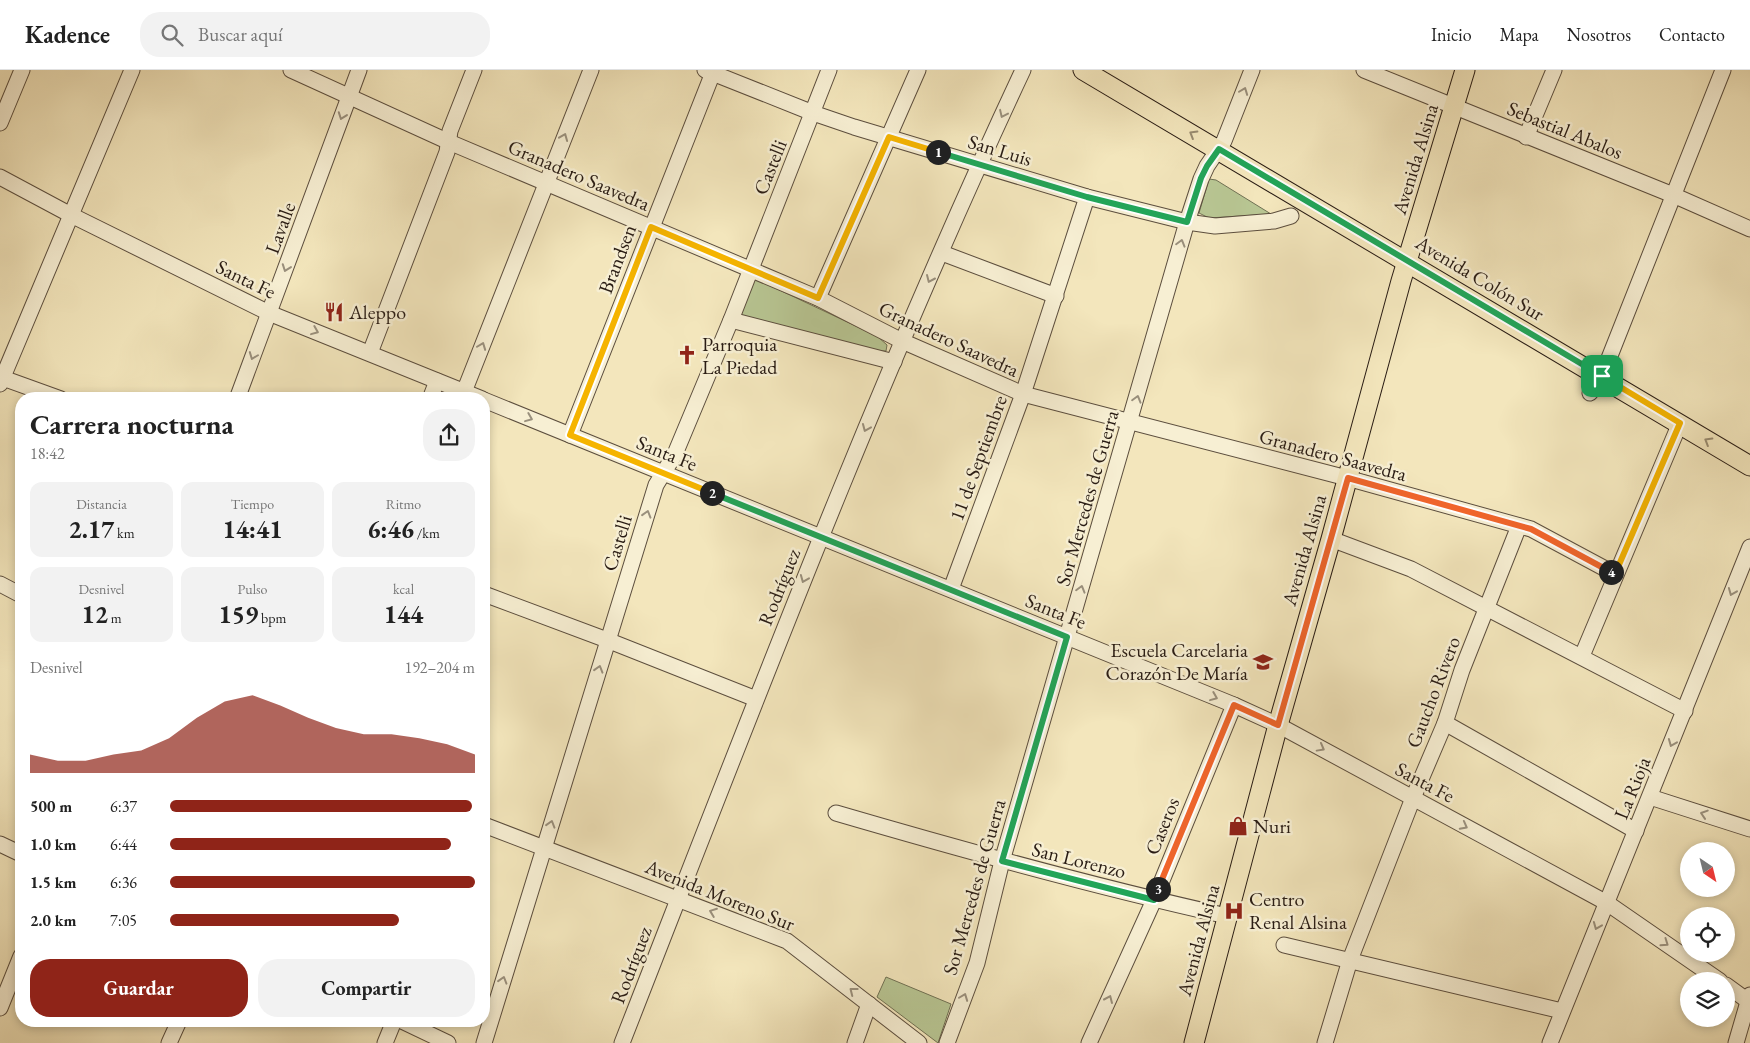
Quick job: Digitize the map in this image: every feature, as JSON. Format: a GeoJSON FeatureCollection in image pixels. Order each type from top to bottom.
{"type":"FeatureCollection","features":[{"type":"Feature","properties":{"kind":"main road","name":"Avenida Colón Sur"},"geometry":{"type":"LineString","coordinates":[[1083,70],[1602,376],[1750,466]]}},
{"type":"Feature","properties":{"kind":"main road","name":"Avenida Alsina"},"geometry":{"type":"LineString","coordinates":[[1194,1043],[1278,725],[1407,262],[1465,70]]}},
{"type":"Feature","properties":{"kind":"street"},"geometry":{"type":"LineString","coordinates":[[0,123],[22,70]]}},
{"type":"Feature","properties":{"kind":"street"},"geometry":{"type":"LineString","coordinates":[[39,392],[1,380],[132,70]]}},
{"type":"Feature","properties":{"kind":"street","name":"Granadero Saavedra"},"geometry":{"type":"LineString","coordinates":[[291,70],[448,142],[818,298],[902,341],[1023,394],[1348,478],[1520,526],[1541,534],[1615,574]]}},
{"type":"Feature","properties":{"kind":"street","name":"Lavalle"},"geometry":{"type":"LineString","coordinates":[[240,392],[359,70]]}},
{"type":"Feature","properties":{"kind":"street"},"geometry":{"type":"LineString","coordinates":[[370,353],[447,152],[450,131],[474,70]]}},
{"type":"Feature","properties":{"kind":"street"},"geometry":{"type":"LineString","coordinates":[[464,392],[591,70]]}},
{"type":"Feature","properties":{"kind":"street","name":"Castelli"},"geometry":{"type":"LineString","coordinates":[[490,1023],[656,485],[675,454],[731,320],[829,70]]}},
{"type":"Feature","properties":{"kind":"street"},"geometry":{"type":"LineString","coordinates":[[818,298],[918,70]]}},
{"type":"Feature","properties":{"kind":"street","name":"Rodríguez"},"geometry":{"type":"LineString","coordinates":[[622,1043],[821,537],[902,341],[1023,70]]}},
{"type":"Feature","properties":{"kind":"street"},"geometry":{"type":"LineString","coordinates":[[1219,149],[1224,141],[1252,70]]}},
{"type":"Feature","properties":{"kind":"street","name":"Sebastial Abalos"},"geometry":{"type":"LineString","coordinates":[[1364,70],[1750,229]]}},
{"type":"Feature","properties":{"kind":"street"},"geometry":{"type":"LineString","coordinates":[[1526,137],[1554,70]]}},
{"type":"Feature","properties":{"kind":"street"},"geometry":{"type":"LineString","coordinates":[[1590,393],[1602,376],[1723,70]]}},
{"type":"Feature","properties":{"kind":"street","name":"San Luis"},"geometry":{"type":"LineString","coordinates":[[711,71],[812,113],[1087,197],[1187,222],[1215,226],[1274,221],[1291,216]]}},
{"type":"Feature","properties":{"kind":"street","name":"Brandsen"},"geometry":{"type":"LineString","coordinates":[[570,435],[711,71]]}},
{"type":"Feature","properties":{"kind":"street","name":"Sor Mercedes de Guerra"},"geometry":{"type":"LineString","coordinates":[[947,1043],[977,963],[1002,861],[1187,222],[1207,166],[1219,149]]}},
{"type":"Feature","properties":{"kind":"street","name":"Santa Fe"},"geometry":{"type":"LineString","coordinates":[[0,177],[269,313],[464,392]]}},
{"type":"Feature","properties":{"kind":"street","name":"11 de Septiembre"},"geometry":{"type":"LineString","coordinates":[[951,589],[1023,394],[1087,197]]}},
{"type":"Feature","properties":{"kind":"street"},"geometry":{"type":"LineString","coordinates":[[942,253],[1056,296]]}},
{"type":"Feature","properties":{"kind":"street"},"geometry":{"type":"LineString","coordinates":[[731,320],[894,362]]}},
{"type":"Feature","properties":{"kind":"street"},"geometry":{"type":"LineString","coordinates":[[433,392],[437,380]]}},
{"type":"Feature","properties":{"kind":"street","name":"Santa Fe"},"geometry":{"type":"LineString","coordinates":[[490,402],[1234,705],[1278,725],[1607,903],[1707,972]]}},
{"type":"Feature","properties":{"kind":"street"},"geometry":{"type":"LineString","coordinates":[[1582,656],[1680,423]]}},
{"type":"Feature","properties":{"kind":"street","name":"Gaucho Rivero"},"geometry":{"type":"LineString","coordinates":[[1325,1043],[1350,960],[1412,798],[1445,723],[1462,670],[1520,526]]}},
{"type":"Feature","properties":{"kind":"street"},"geometry":{"type":"LineString","coordinates":[[1331,539],[1411,569],[1685,710]]}},
{"type":"Feature","properties":{"kind":"street","name":"La Rioja"},"geometry":{"type":"LineString","coordinates":[[1550,1043],[1750,547]]}},
{"type":"Feature","properties":{"kind":"street"},"geometry":{"type":"LineString","coordinates":[[0,584],[15,592]]}},
{"type":"Feature","properties":{"kind":"street"},"geometry":{"type":"LineString","coordinates":[[490,598],[607,640],[756,699]]}},
{"type":"Feature","properties":{"kind":"street","name":"Caseros"},"geometry":{"type":"LineString","coordinates":[[1089,1043],[1154,900],[1234,705]]}},
{"type":"Feature","properties":{"kind":"street"},"geometry":{"type":"LineString","coordinates":[[1445,723],[1636,831]]}},
{"type":"Feature","properties":{"kind":"street"},"geometry":{"type":"LineString","coordinates":[[1650,797],[1750,829]]}},
{"type":"Feature","properties":{"kind":"street","name":"San Lorenzo"},"geometry":{"type":"LineString","coordinates":[[836,813],[1002,861],[1154,900],[1227,916]]}},
{"type":"Feature","properties":{"kind":"street","name":"Avenida Moreno Sur"},"geometry":{"type":"LineString","coordinates":[[490,827],[787,942],[919,1043]]}},
{"type":"Feature","properties":{"kind":"street"},"geometry":{"type":"LineString","coordinates":[[0,844],[15,851]]}},
{"type":"Feature","properties":{"kind":"street"},"geometry":{"type":"LineString","coordinates":[[1284,945],[1562,1011]]}},
{"type":"Feature","properties":{"kind":"street"},"geometry":{"type":"LineString","coordinates":[[0,1008],[15,971]]}},
{"type":"Feature","properties":{"kind":"street"},"geometry":{"type":"LineString","coordinates":[[1735,991],[1749,998],[1736,1043]]}},
{"type":"Feature","properties":{"kind":"street"},"geometry":{"type":"LineString","coordinates":[[855,1043],[869,1004]]}},
{"type":"Feature","properties":{"kind":"street"},"geometry":{"type":"LineString","coordinates":[[169,1043],[176,1027]]}},
{"type":"Feature","properties":{"kind":"street"},"geometry":{"type":"LineString","coordinates":[[384,1043],[391,1027]]}},
{"type":"Feature","properties":{"kind":"street"},"geometry":{"type":"LineString","coordinates":[[415,1027],[448,1043]]}},
{"type":"Feature","properties":{"kind":"street","name":"Castelli"},"geometry":{"type":"LineString","coordinates":[[484,1043],[489,1027]]}},
{"type":"Feature","properties":{"kind":"green space"},"geometry":{"type":"Polygon","coordinates":[[[1209,179],[1216,180],[1271,214],[1209,218],[1199,213],[1209,179]]]}},
{"type":"Feature","properties":{"kind":"green space"},"geometry":{"type":"Polygon","coordinates":[[[754,278],[877,336],[887,345],[886,351],[870,351],[740,315],[754,278]]]}},
{"type":"Feature","properties":{"kind":"green space"},"geometry":{"type":"Polygon","coordinates":[[[886,977],[951,1004],[938,1043],[877,997],[886,977]]]}},
{"type":"Feature","properties":{"kind":"place","name":"Aleppo"},"geometry":{"type":"Point","coordinates":[334,312]}},
{"type":"Feature","properties":{"kind":"place","name":"Parroquia La Piedad"},"geometry":{"type":"Point","coordinates":[687,355]}},
{"type":"Feature","properties":{"kind":"place","name":"Escuela Carcelaria Corazón De María"},"geometry":{"type":"Point","coordinates":[1263,662]}},
{"type":"Feature","properties":{"kind":"place","name":"Nuri"},"geometry":{"type":"Point","coordinates":[1238,826]}},
{"type":"Feature","properties":{"kind":"place","name":"Centro Renal Alsina"},"geometry":{"type":"Point","coordinates":[1234,911]}},
{"type":"Feature","properties":{"kind":"route"},"geometry":{"type":"LineString","coordinates":[[889,137],[1087,197],[1187,222],[1201,178],[1219,149],[1602,376],[1680,423],[1615,574],[1531,529],[1348,478],[1278,725],[1234,705],[1154,900],[1002,861],[1067,637],[570,435],[651,227],[818,298],[889,137]]}}]}
